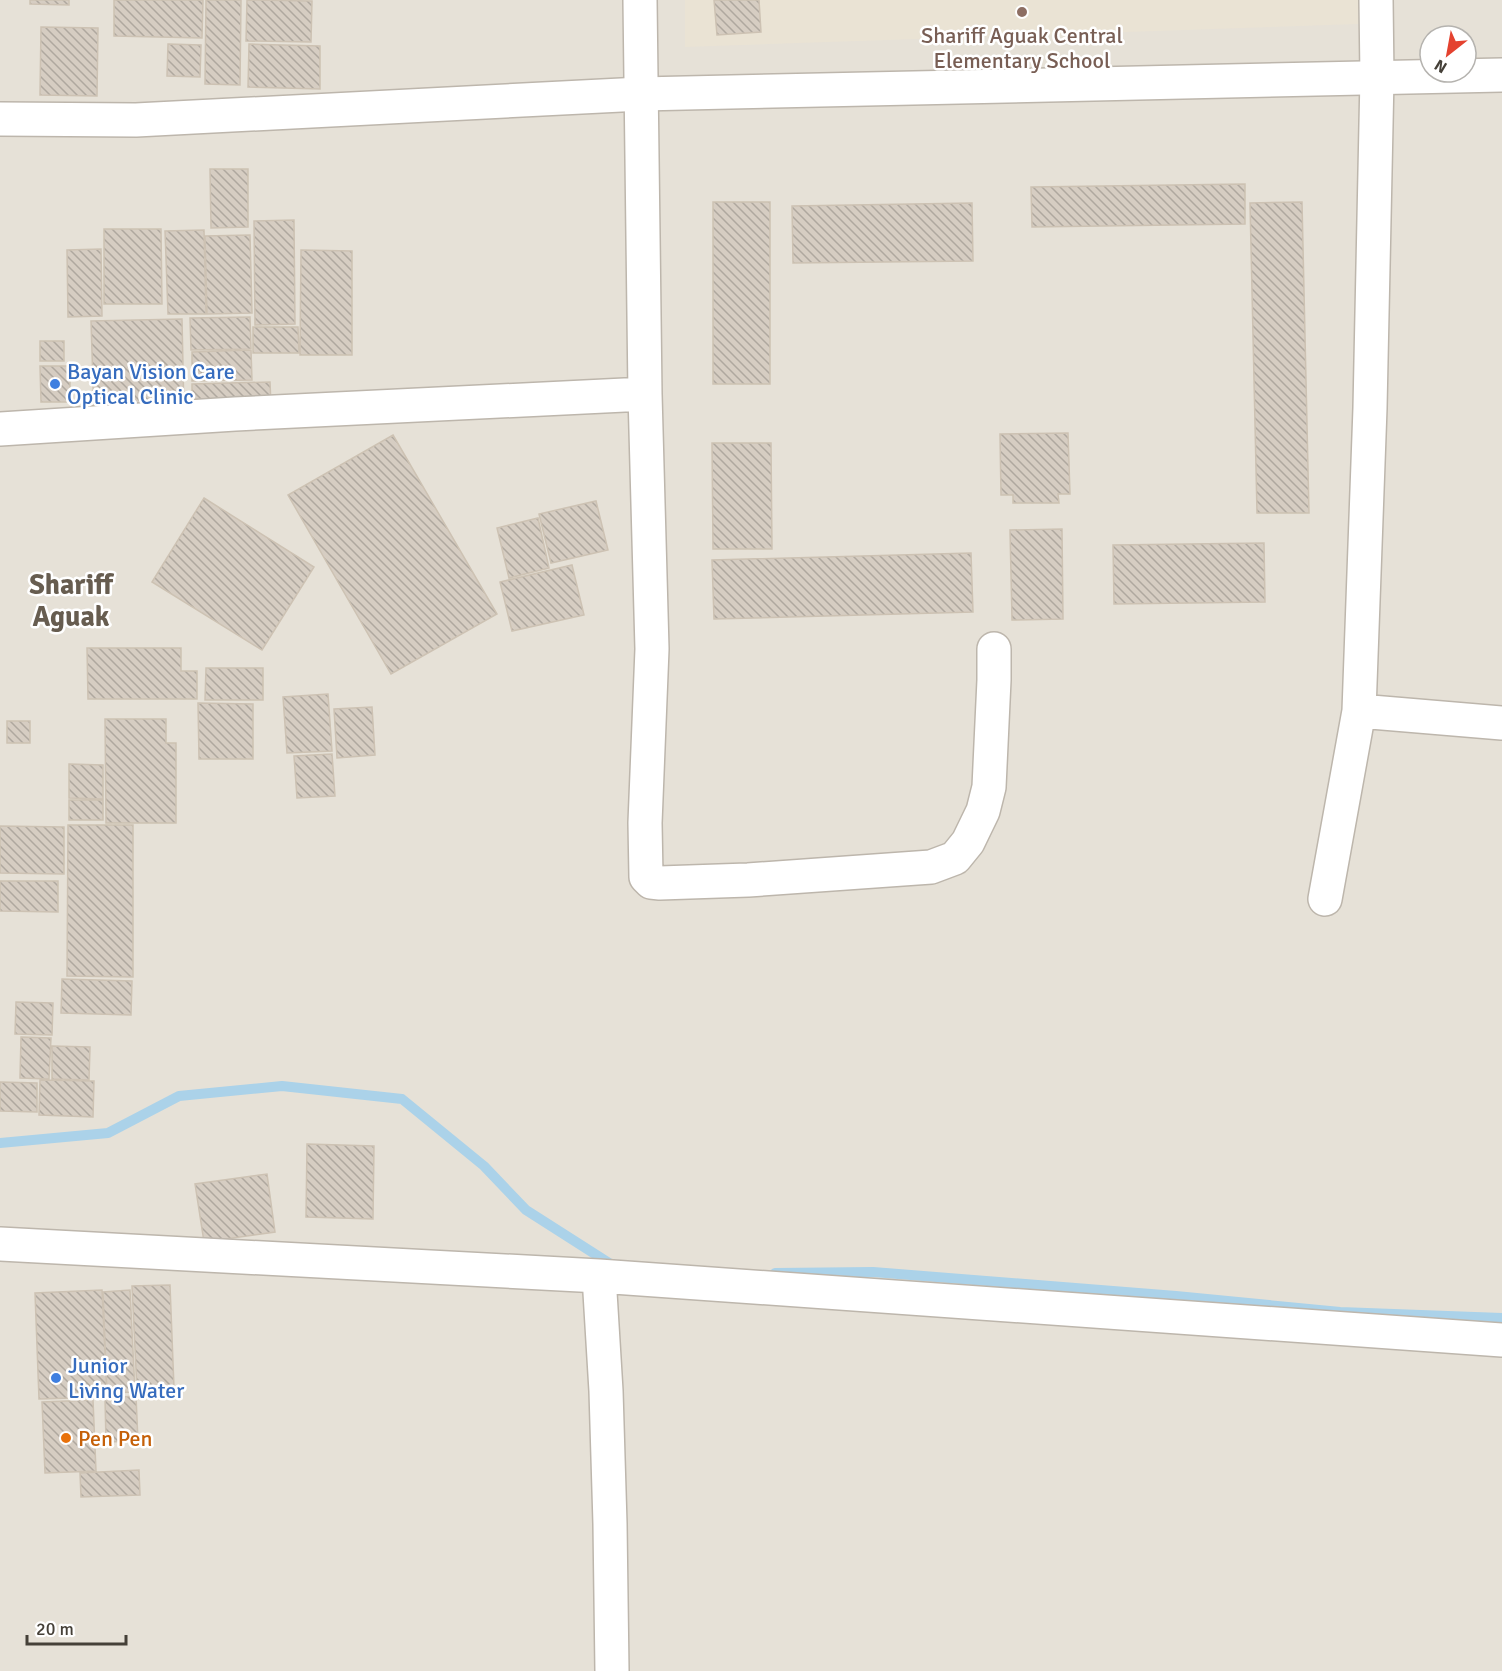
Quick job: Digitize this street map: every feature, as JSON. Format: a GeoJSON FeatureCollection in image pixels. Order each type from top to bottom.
{"type":"FeatureCollection","features":[{"type":"Feature","properties":{"kind":"street"},"geometry":{"type":"LineString","coordinates":[[640,0],[645,394],[652,649],[645,823],[646,877],[651,882],[660,883],[748,880],[931,867],[955,858],[968,842],[983,811],[989,787],[994,649]]}},
{"type":"Feature","properties":{"kind":"street"},"geometry":{"type":"LineString","coordinates":[[1325,899],[1359,711],[1370,408],[1377,77],[1376,0]]}},
{"type":"Feature","properties":{"kind":"street"},"geometry":{"type":"LineString","coordinates":[[0,119],[136,120],[641,94],[1502,75]]}},
{"type":"Feature","properties":{"kind":"street"},"geometry":{"type":"LineString","coordinates":[[0,429],[235,414],[645,394]]}},
{"type":"Feature","properties":{"kind":"street"},"geometry":{"type":"LineString","coordinates":[[1359,711],[1502,723]]}},
{"type":"Feature","properties":{"kind":"street"},"geometry":{"type":"LineString","coordinates":[[0,1244],[599,1276],[1502,1340]]}},
{"type":"Feature","properties":{"kind":"street"},"geometry":{"type":"LineString","coordinates":[[599,1276],[606,1391],[612,1671]]}},
{"type":"Feature","properties":{"kind":"shaded area"},"geometry":{"type":"Polygon","coordinates":[[[0,0],[1502,0],[1502,1671],[0,1671],[0,0]]]}},
{"type":"Feature","properties":{"kind":"shaded area","name":"Shariff Aguak Central Elementary School"},"geometry":{"type":"Polygon","coordinates":[[[685,0],[1358,0],[1358,24],[685,47],[685,0]]]}},
{"type":"Feature","properties":{"kind":"building"},"geometry":{"type":"Polygon","coordinates":[[[30,0],[69,0],[69,5],[30,4],[30,0]]]}},
{"type":"Feature","properties":{"kind":"building"},"geometry":{"type":"Polygon","coordinates":[[[114,0],[203,0],[202,38],[114,36],[114,0]]]}},
{"type":"Feature","properties":{"kind":"building"},"geometry":{"type":"Polygon","coordinates":[[[206,0],[241,0],[240,85],[205,84],[206,0]]]}},
{"type":"Feature","properties":{"kind":"building"},"geometry":{"type":"Polygon","coordinates":[[[247,0],[312,1],[311,42],[246,41],[247,0]]]}},
{"type":"Feature","properties":{"kind":"building"},"geometry":{"type":"Polygon","coordinates":[[[714,0],[759,0],[761,32],[717,35],[714,0]]]}},
{"type":"Feature","properties":{"kind":"building"},"geometry":{"type":"Polygon","coordinates":[[[41,27],[98,28],[97,96],[40,95],[41,27]]]}},
{"type":"Feature","properties":{"kind":"building"},"geometry":{"type":"Polygon","coordinates":[[[168,44],[201,45],[200,77],[167,76],[168,44]]]}},
{"type":"Feature","properties":{"kind":"building"},"geometry":{"type":"Polygon","coordinates":[[[249,44],[320,46],[320,89],[248,87],[249,44]]]}},
{"type":"Feature","properties":{"kind":"building"},"geometry":{"type":"Polygon","coordinates":[[[210,169],[248,169],[248,227],[211,228],[210,169]]]}},
{"type":"Feature","properties":{"kind":"building"},"geometry":{"type":"Polygon","coordinates":[[[1245,184],[1245,224],[1032,227],[1031,187],[1245,184]]]}},
{"type":"Feature","properties":{"kind":"building"},"geometry":{"type":"Polygon","coordinates":[[[713,202],[770,202],[770,384],[713,384],[713,202]]]}},
{"type":"Feature","properties":{"kind":"building"},"geometry":{"type":"Polygon","coordinates":[[[1302,202],[1309,513],[1257,513],[1250,203],[1302,202]]]}},
{"type":"Feature","properties":{"kind":"building"},"geometry":{"type":"Polygon","coordinates":[[[972,203],[973,261],[793,263],[792,206],[972,203]]]}},
{"type":"Feature","properties":{"kind":"building"},"geometry":{"type":"Polygon","coordinates":[[[294,220],[295,324],[255,325],[254,221],[294,220]]]}},
{"type":"Feature","properties":{"kind":"building"},"geometry":{"type":"Polygon","coordinates":[[[104,229],[161,229],[162,304],[104,304],[104,229]]]}},
{"type":"Feature","properties":{"kind":"building"},"geometry":{"type":"Polygon","coordinates":[[[204,230],[206,314],[168,314],[165,231],[204,230]]]}},
{"type":"Feature","properties":{"kind":"building"},"geometry":{"type":"Polygon","coordinates":[[[250,235],[252,313],[207,314],[205,236],[250,235]]]}},
{"type":"Feature","properties":{"kind":"building"},"geometry":{"type":"Polygon","coordinates":[[[101,249],[102,316],[68,317],[67,250],[101,249]]]}},
{"type":"Feature","properties":{"kind":"building"},"geometry":{"type":"Polygon","coordinates":[[[301,250],[352,251],[352,355],[300,355],[301,250]]]}},
{"type":"Feature","properties":{"kind":"building"},"geometry":{"type":"Polygon","coordinates":[[[250,317],[251,349],[191,350],[190,318],[250,317]]]}},
{"type":"Feature","properties":{"kind":"building"},"geometry":{"type":"Polygon","coordinates":[[[182,319],[184,413],[94,415],[91,321],[182,319]]]}},
{"type":"Feature","properties":{"kind":"building"},"geometry":{"type":"Polygon","coordinates":[[[253,327],[298,327],[299,353],[253,353],[253,327]]]}},
{"type":"Feature","properties":{"kind":"building"},"geometry":{"type":"Polygon","coordinates":[[[40,341],[64,341],[64,361],[40,361],[40,341]]]}},
{"type":"Feature","properties":{"kind":"building"},"geometry":{"type":"Polygon","coordinates":[[[251,350],[252,380],[192,381],[192,352],[251,350]]]}},
{"type":"Feature","properties":{"kind":"building","name":"Bayan Vision Care Optical Clinic"},"geometry":{"type":"Polygon","coordinates":[[[40,366],[70,366],[70,402],[41,402],[40,366]]]}},
{"type":"Feature","properties":{"kind":"building"},"geometry":{"type":"Polygon","coordinates":[[[270,382],[271,405],[192,407],[192,384],[270,382]]]}},
{"type":"Feature","properties":{"kind":"building"},"geometry":{"type":"Polygon","coordinates":[[[1068,433],[1070,494],[1058,494],[1059,503],[1013,503],[1013,495],[1001,495],[1000,434],[1068,433]]]}},
{"type":"Feature","properties":{"kind":"building"},"geometry":{"type":"Polygon","coordinates":[[[393,435],[497,614],[391,674],[288,495],[393,435]]]}},
{"type":"Feature","properties":{"kind":"building"},"geometry":{"type":"Polygon","coordinates":[[[712,443],[771,443],[772,549],[713,549],[712,443]]]}},
{"type":"Feature","properties":{"kind":"building"},"geometry":{"type":"Polygon","coordinates":[[[204,498],[314,567],[262,650],[152,582],[204,498]]]}},
{"type":"Feature","properties":{"kind":"building"},"geometry":{"type":"Polygon","coordinates":[[[596,501],[608,550],[551,563],[539,514],[596,501]]]}},
{"type":"Feature","properties":{"kind":"building"},"geometry":{"type":"Polygon","coordinates":[[[538,518],[549,568],[509,578],[497,528],[538,518]]]}},
{"type":"Feature","properties":{"kind":"building"},"geometry":{"type":"Polygon","coordinates":[[[1062,529],[1063,619],[1012,620],[1010,530],[1062,529]]]}},
{"type":"Feature","properties":{"kind":"building"},"geometry":{"type":"Polygon","coordinates":[[[1264,543],[1265,602],[1114,604],[1113,545],[1264,543]]]}},
{"type":"Feature","properties":{"kind":"building"},"geometry":{"type":"Polygon","coordinates":[[[971,553],[973,612],[714,619],[712,560],[971,553]]]}},
{"type":"Feature","properties":{"kind":"building"},"geometry":{"type":"Polygon","coordinates":[[[572,565],[584,615],[512,631],[500,582],[572,565]]]}},
{"type":"Feature","properties":{"kind":"building"},"geometry":{"type":"Polygon","coordinates":[[[87,648],[181,648],[181,671],[197,671],[197,699],[88,699],[87,648]]]}},
{"type":"Feature","properties":{"kind":"building"},"geometry":{"type":"Polygon","coordinates":[[[206,668],[263,668],[263,700],[205,700],[206,668]]]}},
{"type":"Feature","properties":{"kind":"building"},"geometry":{"type":"Polygon","coordinates":[[[328,694],[332,751],[287,753],[283,697],[328,694]]]}},
{"type":"Feature","properties":{"kind":"building"},"geometry":{"type":"Polygon","coordinates":[[[198,703],[253,704],[253,759],[199,759],[198,703]]]}},
{"type":"Feature","properties":{"kind":"building"},"geometry":{"type":"Polygon","coordinates":[[[372,707],[375,755],[337,758],[334,709],[372,707]]]}},
{"type":"Feature","properties":{"kind":"building"},"geometry":{"type":"Polygon","coordinates":[[[105,719],[166,719],[166,743],[176,743],[176,823],[106,823],[105,719]]]}},
{"type":"Feature","properties":{"kind":"building"},"geometry":{"type":"Polygon","coordinates":[[[7,721],[30,721],[30,743],[7,743],[7,721]]]}},
{"type":"Feature","properties":{"kind":"building"},"geometry":{"type":"Polygon","coordinates":[[[332,754],[335,796],[297,798],[294,756],[332,754]]]}},
{"type":"Feature","properties":{"kind":"building"},"geometry":{"type":"Polygon","coordinates":[[[69,764],[103,765],[103,799],[69,798],[69,764]]]}},
{"type":"Feature","properties":{"kind":"building"},"geometry":{"type":"Polygon","coordinates":[[[69,800],[103,800],[103,820],[69,820],[69,800]]]}},
{"type":"Feature","properties":{"kind":"building"},"geometry":{"type":"Polygon","coordinates":[[[68,825],[133,825],[133,977],[67,976],[68,825]]]}},
{"type":"Feature","properties":{"kind":"building"},"geometry":{"type":"Polygon","coordinates":[[[0,826],[64,827],[64,874],[0,873],[0,826]]]}},
{"type":"Feature","properties":{"kind":"building"},"geometry":{"type":"Polygon","coordinates":[[[0,881],[58,881],[58,912],[0,911],[0,881]]]}},
{"type":"Feature","properties":{"kind":"building"},"geometry":{"type":"Polygon","coordinates":[[[62,979],[132,981],[131,1015],[61,1013],[62,979]]]}},
{"type":"Feature","properties":{"kind":"building"},"geometry":{"type":"Polygon","coordinates":[[[16,1002],[53,1003],[52,1035],[15,1034],[16,1002]]]}},
{"type":"Feature","properties":{"kind":"building"},"geometry":{"type":"Polygon","coordinates":[[[21,1037],[51,1038],[49,1079],[20,1078],[21,1037]]]}},
{"type":"Feature","properties":{"kind":"building"},"geometry":{"type":"Polygon","coordinates":[[[52,1046],[90,1047],[89,1080],[52,1079],[52,1046]]]}},
{"type":"Feature","properties":{"kind":"building"},"geometry":{"type":"Polygon","coordinates":[[[40,1080],[94,1081],[93,1117],[39,1115],[40,1080]]]}},
{"type":"Feature","properties":{"kind":"building"},"geometry":{"type":"Polygon","coordinates":[[[0,1082],[37,1083],[37,1112],[0,1111],[0,1082]]]}},
{"type":"Feature","properties":{"kind":"building"},"geometry":{"type":"Polygon","coordinates":[[[307,1144],[374,1146],[373,1219],[306,1217],[307,1144]]]}},
{"type":"Feature","properties":{"kind":"building"},"geometry":{"type":"Polygon","coordinates":[[[267,1174],[275,1232],[204,1242],[195,1184],[267,1174]]]}},
{"type":"Feature","properties":{"kind":"building"},"geometry":{"type":"Polygon","coordinates":[[[170,1285],[174,1388],[137,1390],[132,1286],[170,1285]]]}},
{"type":"Feature","properties":{"kind":"building"},"geometry":{"type":"Polygon","coordinates":[[[102,1290],[107,1397],[39,1399],[35,1293],[102,1290]]]}},
{"type":"Feature","properties":{"kind":"building"},"geometry":{"type":"Polygon","coordinates":[[[130,1290],[135,1392],[107,1393],[103,1292],[130,1290]]]}},
{"type":"Feature","properties":{"kind":"building"},"geometry":{"type":"Polygon","coordinates":[[[136,1396],[138,1441],[106,1442],[105,1398],[136,1396]]]}},
{"type":"Feature","properties":{"kind":"building"},"geometry":{"type":"Polygon","coordinates":[[[93,1400],[96,1471],[45,1473],[42,1402],[93,1400]]]}},
{"type":"Feature","properties":{"kind":"building"},"geometry":{"type":"Polygon","coordinates":[[[139,1470],[140,1495],[81,1497],[80,1473],[139,1470]]]}},
{"type":"Feature","properties":{"kind":"waterway"},"geometry":{"type":"LineString","coordinates":[[0,1143],[108,1133],[179,1096],[282,1086],[402,1099],[484,1166],[526,1210],[609,1263]]}},
{"type":"Feature","properties":{"kind":"waterway"},"geometry":{"type":"LineString","coordinates":[[775,1273],[873,1272],[1176,1296],[1340,1312],[1502,1318]]}},
{"type":"Feature","properties":{"kind":"place","name":"Shariff Aguak Central Elementary School"},"geometry":{"type":"Point","coordinates":[1022,12]}},
{"type":"Feature","properties":{"kind":"place","name":"Bayan Vision Care Optical Clinic"},"geometry":{"type":"Point","coordinates":[55,384]}},
{"type":"Feature","properties":{"kind":"place","name":"Junior Living Water"},"geometry":{"type":"Point","coordinates":[56,1378]}},
{"type":"Feature","properties":{"kind":"place","name":"Pen Pen"},"geometry":{"type":"Point","coordinates":[66,1438]}},
{"type":"Feature","properties":{"kind":"district","name":"Shariff Aguak"},"geometry":{"type":"Point","coordinates":[71,600]}}]}
